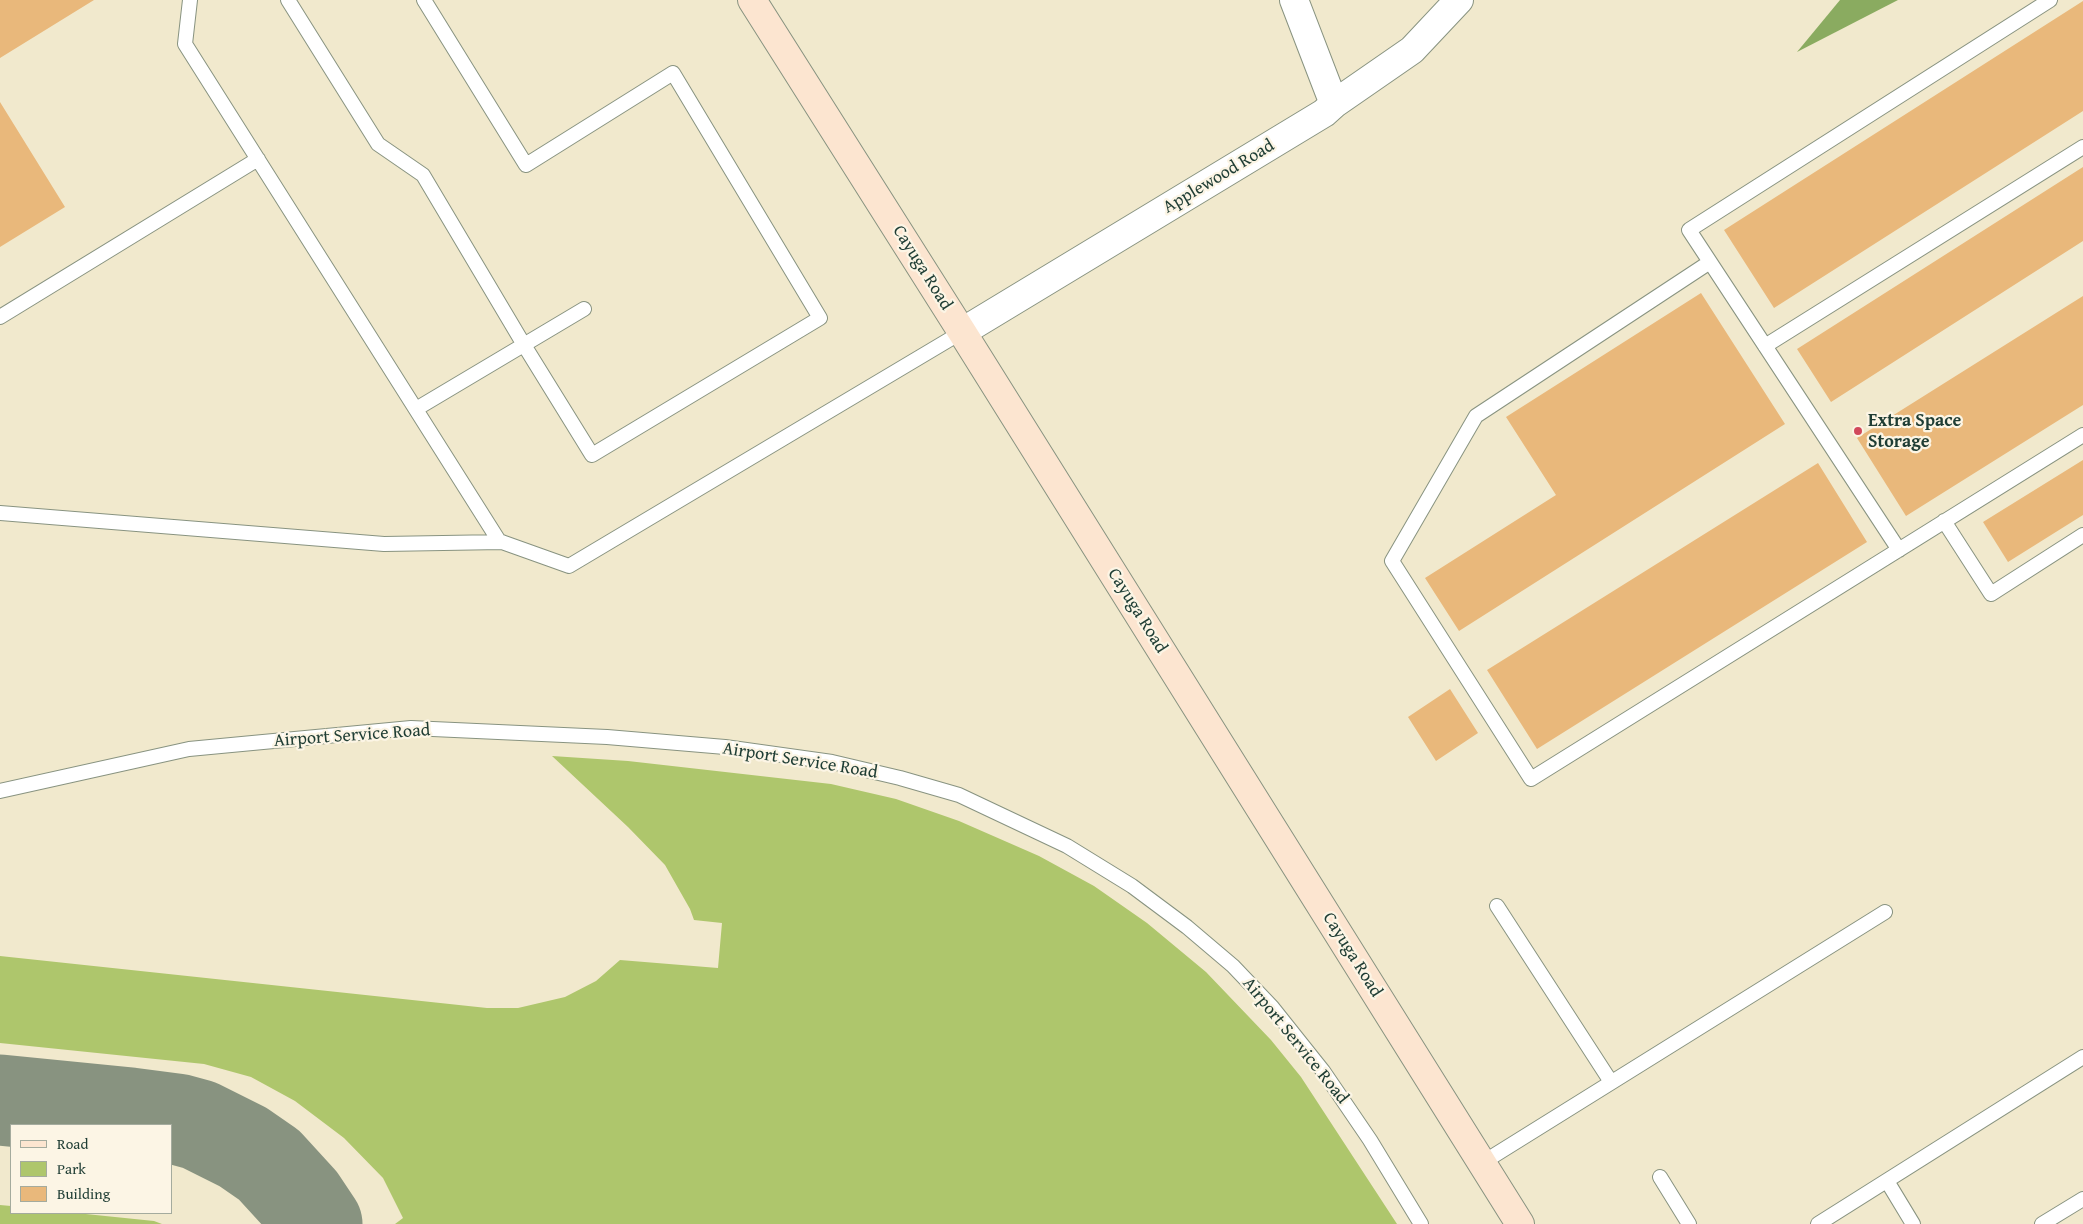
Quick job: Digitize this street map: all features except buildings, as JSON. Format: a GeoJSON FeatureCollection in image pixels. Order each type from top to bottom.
{"type":"FeatureCollection","features":[{"type":"Feature","properties":{"kind":"main road","name":"Cayuga Road"},"geometry":{"type":"LineString","coordinates":[[752,0],[1520,1224]]}},
{"type":"Feature","properties":{"kind":"street"},"geometry":{"type":"LineString","coordinates":[[1294,0],[1334,104]]}},
{"type":"Feature","properties":{"kind":"street","name":"Applewood Road"},"geometry":{"type":"LineString","coordinates":[[962,332],[1324,113],[1412,50],[1459,0]]}},
{"type":"Feature","properties":{"kind":"lane"},"geometry":{"type":"LineString","coordinates":[[190,0],[185,44],[502,542]]}},
{"type":"Feature","properties":{"kind":"lane"},"geometry":{"type":"LineString","coordinates":[[288,0],[378,144],[423,175],[592,455],[820,318],[673,73],[526,165],[424,0]]}},
{"type":"Feature","properties":{"kind":"lane"},"geometry":{"type":"LineString","coordinates":[[1899,550],[1689,230],[2050,0]]}},
{"type":"Feature","properties":{"kind":"lane"},"geometry":{"type":"LineString","coordinates":[[1765,346],[2083,147]]}},
{"type":"Feature","properties":{"kind":"lane"},"geometry":{"type":"LineString","coordinates":[[0,317],[258,159]]}},
{"type":"Feature","properties":{"kind":"lane"},"geometry":{"type":"LineString","coordinates":[[1710,262],[1476,416],[1392,561],[1531,779],[2083,435]]}},
{"type":"Feature","properties":{"kind":"lane"},"geometry":{"type":"LineString","coordinates":[[416,409],[584,309]]}},
{"type":"Feature","properties":{"kind":"lane"},"geometry":{"type":"LineString","coordinates":[[0,513],[384,544],[502,542],[569,566],[962,332]]}},
{"type":"Feature","properties":{"kind":"lane"},"geometry":{"type":"LineString","coordinates":[[1944,521],[1991,594],[2083,536]]}},
{"type":"Feature","properties":{"kind":"lane","name":"Airport Service Road"},"geometry":{"type":"LineString","coordinates":[[0,791],[189,749],[411,728],[607,737],[725,747],[832,762],[900,778],[950,793],[1068,846],[1132,886],[1187,927],[1233,966],[1272,1007],[1323,1071],[1370,1140],[1422,1224]]}},
{"type":"Feature","properties":{"kind":"lane"},"geometry":{"type":"LineString","coordinates":[[1497,906],[1611,1082]]}},
{"type":"Feature","properties":{"kind":"lane"},"geometry":{"type":"LineString","coordinates":[[1482,1163],[1885,912]]}},
{"type":"Feature","properties":{"kind":"lane"},"geometry":{"type":"LineString","coordinates":[[1818,1224],[2083,1057]]}},
{"type":"Feature","properties":{"kind":"lane"},"geometry":{"type":"LineString","coordinates":[[1660,1177],[1689,1224]]}},
{"type":"Feature","properties":{"kind":"lane"},"geometry":{"type":"LineString","coordinates":[[1887,1181],[1913,1224]]}},
{"type":"Feature","properties":{"kind":"lane"},"geometry":{"type":"LineString","coordinates":[[2042,1224],[2083,1199]]}},
{"type":"Feature","properties":{"kind":"green space"},"geometry":{"type":"Polygon","coordinates":[[[1840,0],[1898,0],[1797,52],[1840,0]]]}},
{"type":"Feature","properties":{"kind":"green space"},"geometry":{"type":"Polygon","coordinates":[[[552,756],[628,761],[831,784],[896,799],[959,821],[1039,856],[1094,886],[1147,923],[1206,972],[1271,1040],[1301,1077],[1397,1224],[395,1224],[403,1218],[383,1178],[344,1138],[295,1101],[251,1077],[204,1064],[0,1043],[0,956],[487,1008],[518,1008],[565,997],[596,981],[620,960],[718,968],[722,923],[694,920],[690,909],[665,865],[628,827],[552,756]]]}},
{"type":"Feature","properties":{"kind":"green space"},"geometry":{"type":"Polygon","coordinates":[[[0,1205],[10,1206],[10,1214],[86,1214],[154,1221],[162,1224],[0,1224],[0,1205]]]}},
{"type":"Feature","properties":{"kind":"taxiway"},"geometry":{"type":"LineString","coordinates":[[0,1100],[131,1113],[177,1119],[199,1125],[243,1147],[269,1165],[301,1200],[317,1224]]}},
{"type":"Feature","properties":{"kind":"place","name":"Extra Space Storage"},"geometry":{"type":"Point","coordinates":[1858,431]}}]}
